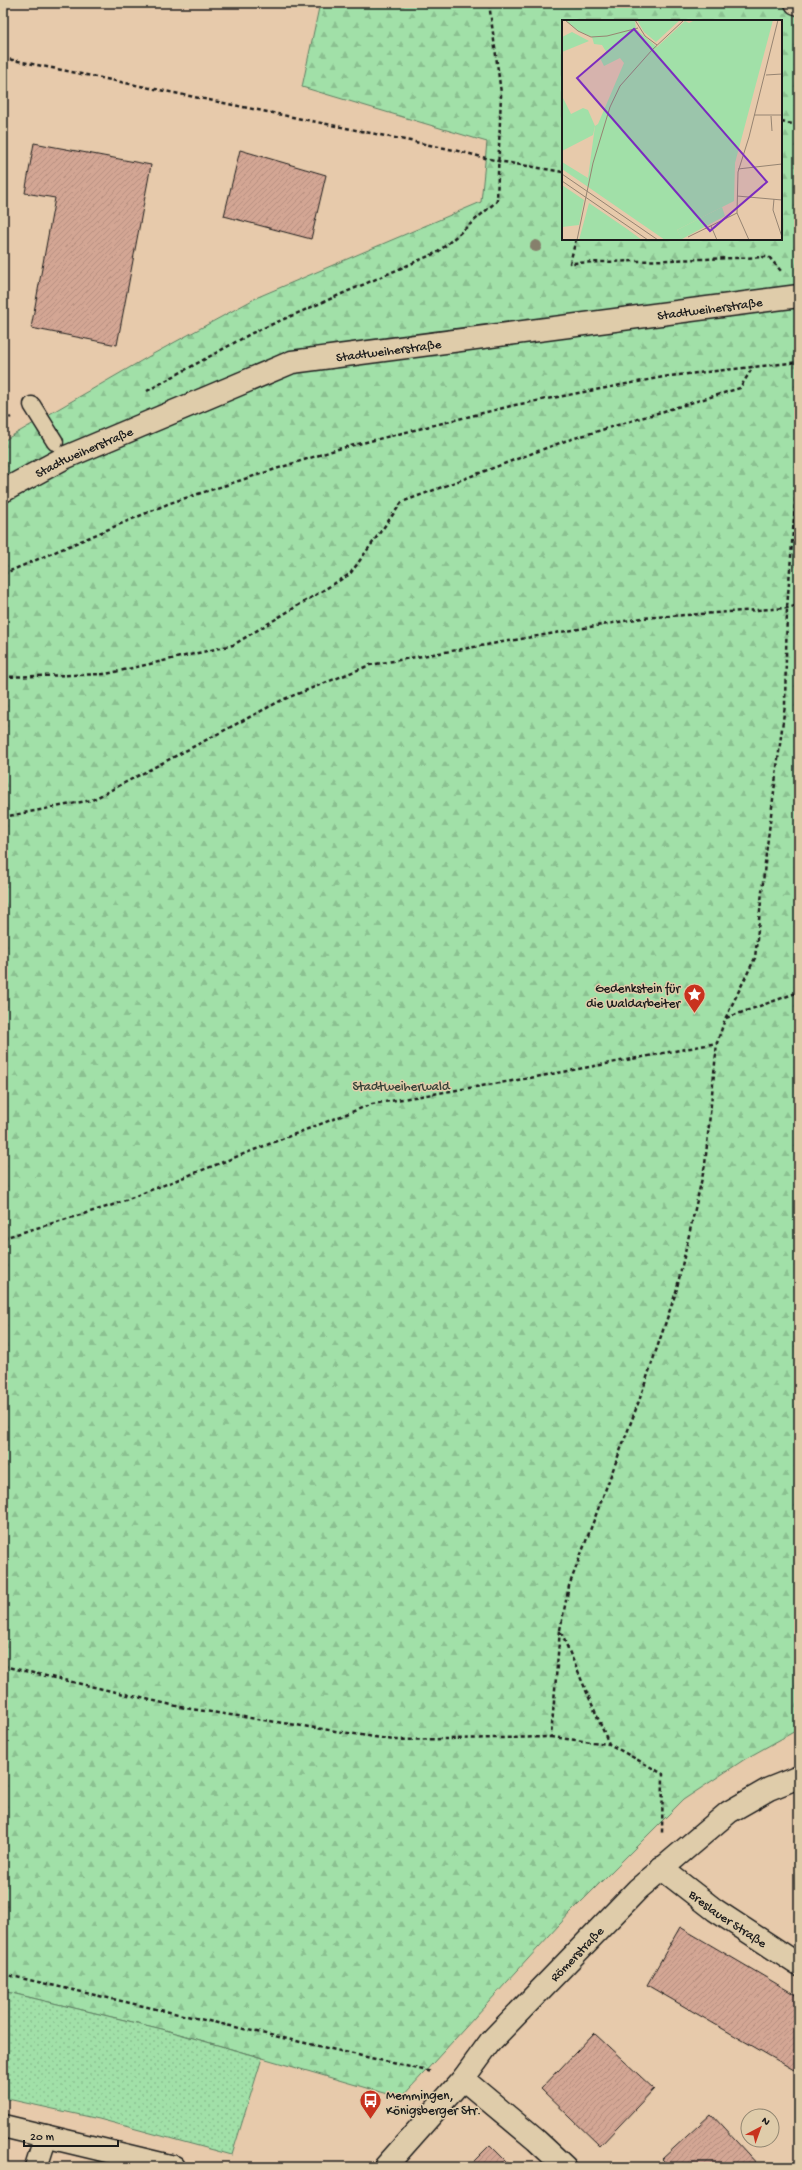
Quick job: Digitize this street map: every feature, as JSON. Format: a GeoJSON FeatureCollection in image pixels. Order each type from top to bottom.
{"type":"FeatureCollection","features":[{"type":"Feature","properties":{"kind":"street","name":"Stadtweiherstraße"},"geometry":{"type":"LineString","coordinates":[[3,491],[64,458],[292,362],[799,296]]}},
{"type":"Feature","properties":{"kind":"street","name":"Römerstraße"},"geometry":{"type":"LineString","coordinates":[[385,2167],[463,2079],[490,2042],[638,1888],[729,1812],[769,1789],[799,1777]]}},
{"type":"Feature","properties":{"kind":"street","name":"Breslauer Straße"},"geometry":{"type":"LineString","coordinates":[[661,1868],[715,1910],[799,1965]]}},
{"type":"Feature","properties":{"kind":"street"},"geometry":{"type":"LineString","coordinates":[[463,2079],[536,2140],[565,2167]]}},
{"type":"Feature","properties":{"kind":"street"},"geometry":{"type":"LineString","coordinates":[[3,2126],[174,2167]]}},
{"type":"Feature","properties":{"kind":"street"},"geometry":{"type":"LineString","coordinates":[[36,2167],[46,2136]]}},
{"type":"Feature","properties":{"kind":"lane"},"geometry":{"type":"LineString","coordinates":[[32,405],[55,442]]}},
{"type":"Feature","properties":{"kind":"path"},"geometry":{"type":"LineString","coordinates":[[143,393],[252,333],[438,252],[497,201],[501,93],[489,3]]}},
{"type":"Feature","properties":{"kind":"path"},"geometry":{"type":"LineString","coordinates":[[3,58],[454,150],[498,161],[562,172]]}},
{"type":"Feature","properties":{"kind":"path"},"geometry":{"type":"LineString","coordinates":[[782,122],[799,125]]}},
{"type":"Feature","properties":{"kind":"path"},"geometry":{"type":"LineString","coordinates":[[576,240],[570,263],[769,257],[784,275]]}},
{"type":"Feature","properties":{"kind":"path"},"geometry":{"type":"LineString","coordinates":[[3,574],[170,503],[338,449],[515,405],[669,376],[799,362]]}},
{"type":"Feature","properties":{"kind":"path"},"geometry":{"type":"LineString","coordinates":[[3,677],[106,674],[233,645],[350,574],[402,502],[565,440],[740,388],[753,367]]}},
{"type":"Feature","properties":{"kind":"path"},"geometry":{"type":"LineString","coordinates":[[551,1737],[560,1630],[569,1586],[639,1401],[676,1292],[705,1165],[717,1043],[725,1019],[755,958],[766,854],[785,705],[787,608],[799,453]]}},
{"type":"Feature","properties":{"kind":"path"},"geometry":{"type":"LineString","coordinates":[[3,816],[92,800],[282,700],[370,665],[642,618],[787,608],[799,605]]}},
{"type":"Feature","properties":{"kind":"path"},"geometry":{"type":"LineString","coordinates":[[725,1019],[799,992]]}},
{"type":"Feature","properties":{"kind":"path"},"geometry":{"type":"LineString","coordinates":[[3,1238],[110,1206],[372,1104],[536,1077],[717,1043]]}},
{"type":"Feature","properties":{"kind":"path"},"geometry":{"type":"LineString","coordinates":[[560,1630],[609,1744]]}},
{"type":"Feature","properties":{"kind":"path"},"geometry":{"type":"LineString","coordinates":[[3,1666],[185,1708],[394,1740],[551,1737],[609,1744],[663,1774],[661,1868]]}},
{"type":"Feature","properties":{"kind":"path"},"geometry":{"type":"LineString","coordinates":[[3,1974],[463,2079]]}},
{"type":"Feature","properties":{"kind":"green space","name":"Stadtweiherwald"},"geometry":{"type":"Polygon","coordinates":[[[320,3],[799,3],[799,1729],[745,1759],[683,1800],[570,1913],[401,2098],[162,2029],[3,1991],[3,441],[153,354],[258,297],[481,202],[487,142],[302,87],[320,3]]]}},
{"type":"Feature","properties":{"kind":"green space"},"geometry":{"type":"Polygon","coordinates":[[[3,1991],[162,2029],[262,2058],[232,2155],[99,2119],[3,2098],[3,1991]]]}},
{"type":"Feature","properties":{"kind":"building"},"geometry":{"type":"Polygon","coordinates":[[[34,143],[151,165],[117,345],[31,328],[55,198],[25,193],[34,143]]]}},
{"type":"Feature","properties":{"kind":"building"},"geometry":{"type":"Polygon","coordinates":[[[240,150],[326,175],[311,239],[224,216],[240,150]]]}},
{"type":"Feature","properties":{"kind":"building"},"geometry":{"type":"Polygon","coordinates":[[[680,1927],[799,1997],[799,2061],[794,2070],[647,1985],[680,1927]]]}},
{"type":"Feature","properties":{"kind":"building"},"geometry":{"type":"Polygon","coordinates":[[[594,2033],[654,2089],[600,2146],[541,2089],[594,2033]]]}},
{"type":"Feature","properties":{"kind":"building"},"geometry":{"type":"Polygon","coordinates":[[[711,2114],[740,2145],[740,2148],[742,2148],[760,2167],[670,2167],[662,2159],[711,2114]]]}},
{"type":"Feature","properties":{"kind":"building"},"geometry":{"type":"Polygon","coordinates":[[[490,2145],[512,2167],[468,2167],[490,2145]]]}},
{"type":"Feature","properties":{"kind":"place","name":"Gedenkstein für die Waldarbeiter"},"geometry":{"type":"Point","coordinates":[695,1014]}},
{"type":"Feature","properties":{"kind":"place","name":"Memmingen, Königsberger Str."},"geometry":{"type":"Point","coordinates":[371,2120]}}]}
